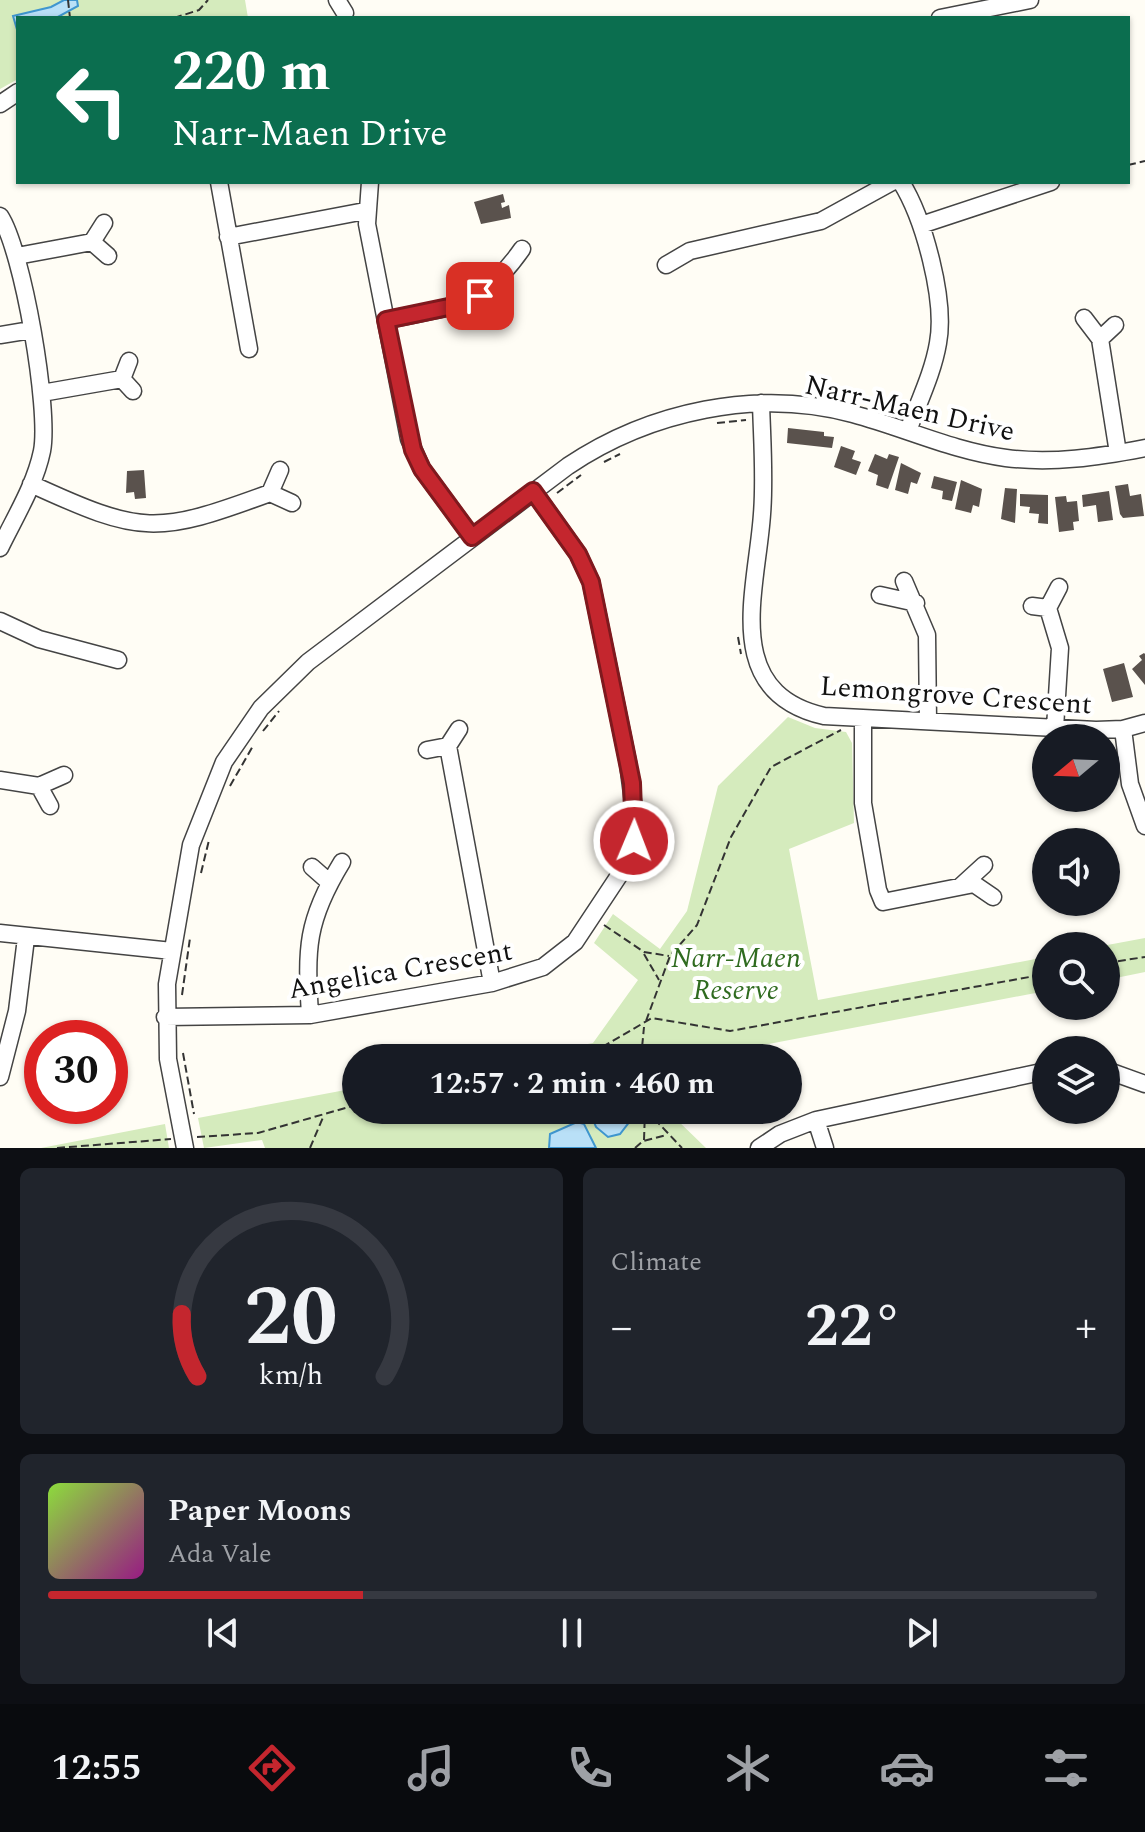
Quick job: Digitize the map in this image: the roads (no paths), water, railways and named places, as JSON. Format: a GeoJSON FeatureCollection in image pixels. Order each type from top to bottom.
{"type":"FeatureCollection","features":[{"type":"Feature","properties":{"kind":"street"},"geometry":{"type":"LineString","coordinates":[[950,16],[1030,0]]}},
{"type":"Feature","properties":{"kind":"street"},"geometry":{"type":"LineString","coordinates":[[219,184],[249,349]]}},
{"type":"Feature","properties":{"kind":"street"},"geometry":{"type":"LineString","coordinates":[[370,184],[365,211],[413,450],[422,469],[472,537]]}},
{"type":"Feature","properties":{"kind":"street"},"geometry":{"type":"LineString","coordinates":[[666,265],[690,251],[821,221],[888,184]]}},
{"type":"Feature","properties":{"kind":"street"},"geometry":{"type":"LineString","coordinates":[[902,184],[921,225],[937,299],[940,333],[908,431]]}},
{"type":"Feature","properties":{"kind":"street"},"geometry":{"type":"LineString","coordinates":[[921,225],[1045,184]]}},
{"type":"Feature","properties":{"kind":"street"},"geometry":{"type":"LineString","coordinates":[[228,237],[365,211]]}},
{"type":"Feature","properties":{"kind":"street"},"geometry":{"type":"LineString","coordinates":[[0,216],[17,256],[42,393],[43,443],[31,484],[0,548]]}},
{"type":"Feature","properties":{"kind":"street"},"geometry":{"type":"LineString","coordinates":[[17,256],[92,242],[104,223]]}},
{"type":"Feature","properties":{"kind":"street"},"geometry":{"type":"LineString","coordinates":[[92,242],[108,256]]}},
{"type":"Feature","properties":{"kind":"street"},"geometry":{"type":"LineString","coordinates":[[386,320],[458,305],[480,296],[499,281],[522,249]]}},
{"type":"Feature","properties":{"kind":"street"},"geometry":{"type":"LineString","coordinates":[[1084,318],[1100,339],[1118,453]]}},
{"type":"Feature","properties":{"kind":"street"},"geometry":{"type":"LineString","coordinates":[[1100,339],[1115,325]]}},
{"type":"Feature","properties":{"kind":"street"},"geometry":{"type":"LineString","coordinates":[[0,335],[31,330]]}},
{"type":"Feature","properties":{"kind":"street"},"geometry":{"type":"LineString","coordinates":[[42,393],[127,385],[129,361]]}},
{"type":"Feature","properties":{"kind":"street","name":"Narr-Maen Drive"},"geometry":{"type":"LineString","coordinates":[[184,1143],[168,1059],[173,1017],[172,951],[196,828],[216,778],[248,725],[308,662],[472,537],[537,498],[581,457],[639,428],[709,409],[761,403],[831,409],[978,454],[1029,460],[1078,459],[1145,448]]}},
{"type":"Feature","properties":{"kind":"street","name":"Lemongrove Crescent"},"geometry":{"type":"LineString","coordinates":[[761,403],[762,516],[751,607],[751,640],[756,660],[772,687],[801,709],[824,716],[1032,727]]}},
{"type":"Feature","properties":{"kind":"street"},"geometry":{"type":"LineString","coordinates":[[270,493],[280,470]]}},
{"type":"Feature","properties":{"kind":"street"},"geometry":{"type":"LineString","coordinates":[[31,484],[109,518],[151,525],[199,519],[270,493],[292,503]]}},
{"type":"Feature","properties":{"kind":"street","name":"Angelica Crescent"},"geometry":{"type":"LineString","coordinates":[[173,1017],[310,1015],[522,976],[557,958],[593,918],[628,862],[636,825],[635,803],[591,582],[578,554],[537,498]]}},
{"type":"Feature","properties":{"kind":"street"},"geometry":{"type":"LineString","coordinates":[[904,581],[916,603],[927,635],[928,721]]}},
{"type":"Feature","properties":{"kind":"street"},"geometry":{"type":"LineString","coordinates":[[1055,724],[1060,648],[1040,607],[1059,587]]}},
{"type":"Feature","properties":{"kind":"street"},"geometry":{"type":"LineString","coordinates":[[880,595],[916,603]]}},
{"type":"Feature","properties":{"kind":"street"},"geometry":{"type":"LineString","coordinates":[[0,621],[39,639],[118,660]]}},
{"type":"Feature","properties":{"kind":"street"},"geometry":{"type":"LineString","coordinates":[[863,718],[863,803],[883,902],[974,884],[993,897]]}},
{"type":"Feature","properties":{"kind":"street","name":"Lemongrove Crescent"},"geometry":{"type":"LineString","coordinates":[[1120,729],[1145,723]]}},
{"type":"Feature","properties":{"kind":"street"},"geometry":{"type":"LineString","coordinates":[[459,729],[448,746],[492,983]]}},
{"type":"Feature","properties":{"kind":"street"},"geometry":{"type":"LineString","coordinates":[[1123,729],[1130,784],[1145,826]]}},
{"type":"Feature","properties":{"kind":"street"},"geometry":{"type":"LineString","coordinates":[[427,750],[448,746]]}},
{"type":"Feature","properties":{"kind":"street"},"geometry":{"type":"LineString","coordinates":[[0,780],[39,786],[64,775]]}},
{"type":"Feature","properties":{"kind":"street"},"geometry":{"type":"LineString","coordinates":[[39,786],[50,806]]}},
{"type":"Feature","properties":{"kind":"street"},"geometry":{"type":"LineString","coordinates":[[310,1015],[308,938],[329,882],[342,862]]}},
{"type":"Feature","properties":{"kind":"street"},"geometry":{"type":"LineString","coordinates":[[961,886],[984,865]]}},
{"type":"Feature","properties":{"kind":"street"},"geometry":{"type":"LineString","coordinates":[[312,867],[329,882]]}},
{"type":"Feature","properties":{"kind":"street"},"geometry":{"type":"LineString","coordinates":[[0,933],[172,951]]}},
{"type":"Feature","properties":{"kind":"street"},"geometry":{"type":"LineString","coordinates":[[0,1077],[17,1011],[26,938]]}},
{"type":"Feature","properties":{"kind":"street"},"geometry":{"type":"LineString","coordinates":[[759,1148],[780,1134],[816,1120],[1032,1074]]}},
{"type":"Feature","properties":{"kind":"street"},"geometry":{"type":"LineString","coordinates":[[1120,1075],[1145,1084]]}},
{"type":"Feature","properties":{"kind":"street"},"geometry":{"type":"LineString","coordinates":[[816,1120],[825,1148]]}},
{"type":"Feature","properties":{"kind":"water"},"geometry":{"type":"Polygon","coordinates":[[[64,0],[77,0],[78,6],[60,16],[16,16],[16,26],[13,16],[51,7],[64,0]]]}},
{"type":"Feature","properties":{"kind":"water"},"geometry":{"type":"Polygon","coordinates":[[[572,1124],[584,1124],[596,1148],[549,1148],[550,1134],[572,1124]]]}},
{"type":"Feature","properties":{"kind":"water"},"geometry":{"type":"Polygon","coordinates":[[[595,1124],[628,1124],[620,1134],[608,1137],[595,1124]]]}},
{"type":"Feature","properties":{"kind":"park label","name":"Narr-Maen Reserve"},"geometry":{"type":"Point","coordinates":[736,973]}}]}
